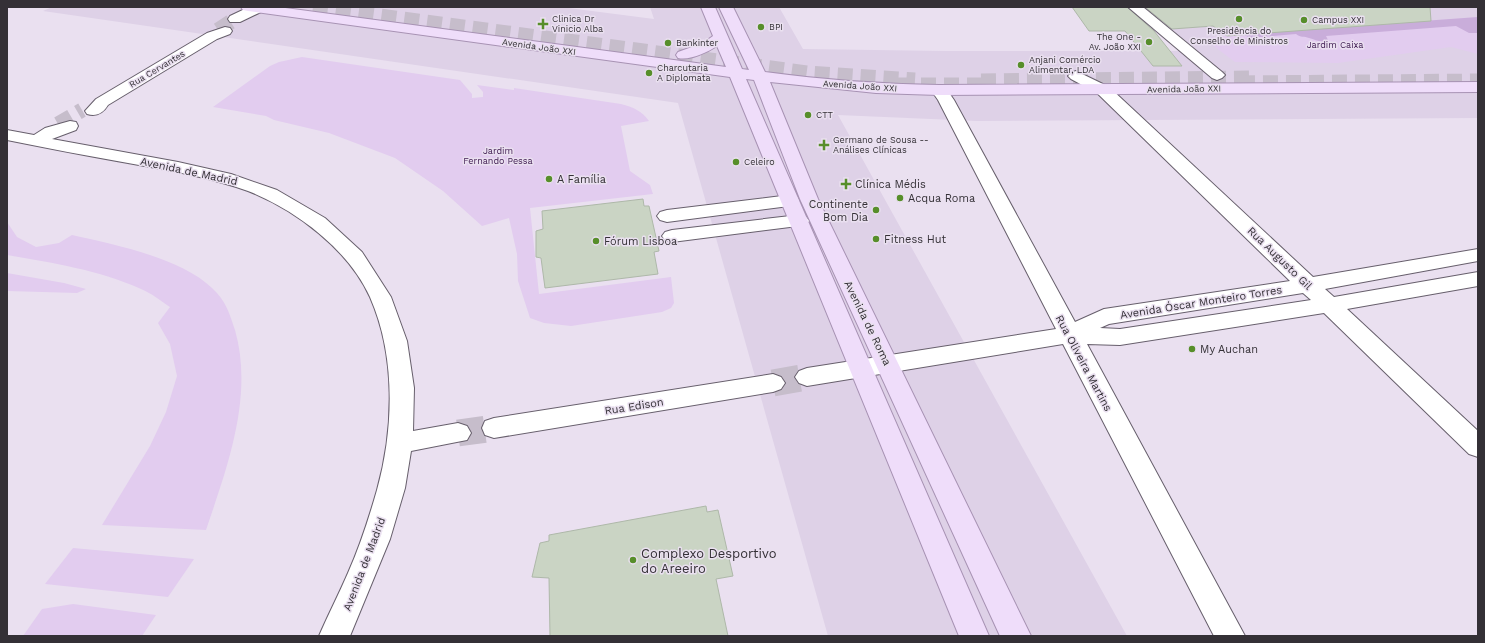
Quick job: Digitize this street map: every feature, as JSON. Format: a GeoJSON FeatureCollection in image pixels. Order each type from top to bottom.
{"type":"FeatureCollection","features":[{"type":"Feature","properties":{"kind":"main road","name":"Avenida João XXI"},"geometry":{"type":"LineString","coordinates":[[325,7],[683,55],[734,67],[760,77],[821,84],[937,83],[1076,76],[1217,75],[1408,80],[1478,87]]}},
{"type":"Feature","properties":{"kind":"main road","name":"Avenida de Roma"},"geometry":{"type":"LineString","coordinates":[[708,7],[734,67],[799,200],[888,364],[1016,636]]}},
{"type":"Feature","properties":{"kind":"main road","name":"Avenida de Roma"},"geometry":{"type":"LineString","coordinates":[[726,7],[760,77],[799,200],[799,221],[974,636]]}},
{"type":"Feature","properties":{"kind":"main road","name":"Avenida João XXI"},"geometry":{"type":"LineString","coordinates":[[249,12],[734,67],[753,62],[937,83],[1103,90],[1408,80],[1431,73]]}},
{"type":"Feature","properties":{"kind":"main road"},"geometry":{"type":"LineString","coordinates":[[683,55],[708,46],[721,37]]}},
{"type":"Feature","properties":{"kind":"street"},"geometry":{"type":"LineString","coordinates":[[1135,7],[1217,75]]}},
{"type":"Feature","properties":{"kind":"street","name":"Rua Cervantes"},"geometry":{"type":"LineString","coordinates":[[93,108],[218,32]]}},
{"type":"Feature","properties":{"kind":"street","name":"Rua Augusto Gil"},"geometry":{"type":"LineString","coordinates":[[1076,76],[1103,90],[1478,447]]}},
{"type":"Feature","properties":{"kind":"street","name":"Rua Oliveira Martins"},"geometry":{"type":"LineString","coordinates":[[937,83],[1069,335],[1230,636]]}},
{"type":"Feature","properties":{"kind":"street","name":"Avenida de Madrid"},"geometry":{"type":"LineString","coordinates":[[7,136],[54,131],[244,183],[292,204],[334,233],[366,270],[380,292],[390,318],[397,345],[402,376],[402,410],[399,443],[391,485],[376,537],[357,588],[334,636]]}},
{"type":"Feature","properties":{"kind":"street"},"geometry":{"type":"LineString","coordinates":[[667,216],[799,200]]}},
{"type":"Feature","properties":{"kind":"street"},"geometry":{"type":"LineString","coordinates":[[672,236],[799,221]]}},
{"type":"Feature","properties":{"kind":"street","name":"Avenida Óscar Monteiro Torres"},"geometry":{"type":"LineString","coordinates":[[1069,335],[1104,317],[1478,255]]}},
{"type":"Feature","properties":{"kind":"street","name":"Avenida Óscar Monteiro Torres"},"geometry":{"type":"LineString","coordinates":[[862,369],[1069,335],[1120,337],[1328,305],[1478,279]]}},
{"type":"Feature","properties":{"kind":"street"},"geometry":{"type":"LineString","coordinates":[[807,378],[862,369]]}},
{"type":"Feature","properties":{"kind":"street","name":"Rua Edison"},"geometry":{"type":"LineString","coordinates":[[494,428],[773,383]]}},
{"type":"Feature","properties":{"kind":"street"},"geometry":{"type":"LineString","coordinates":[[399,443],[458,433]]}},
{"type":"Feature","properties":{"kind":"shaded area"},"geometry":{"type":"Polygon","coordinates":[[[52,7],[561,7],[654,19],[650,7],[779,7],[803,49],[946,51],[1198,51],[1144,7],[1478,7],[1478,118],[977,121],[838,115],[1127,636],[828,636],[678,103],[43,11],[52,7]]]}},
{"type":"Feature","properties":{"kind":"shaded area"},"geometry":{"type":"Polygon","coordinates":[[[1478,17],[1478,33],[1469,33],[1456,26],[1326,36],[1328,40],[1323,41],[1318,41],[1296,34],[1249,38],[1244,34],[1478,17]]]}},
{"type":"Feature","properties":{"kind":"green space","name":"Jardim Caixa"},"geometry":{"type":"Polygon","coordinates":[[[1478,17],[1478,54],[1451,47],[1338,63],[1235,62],[1203,38],[1478,17]]]}},
{"type":"Feature","properties":{"kind":"green space","name":"Jardim Fernando Pessa"},"geometry":{"type":"Polygon","coordinates":[[[302,57],[460,80],[472,94],[472,98],[483,97],[483,92],[477,85],[514,90],[514,88],[621,104],[640,112],[649,121],[621,126],[630,171],[650,185],[653,194],[530,208],[539,294],[671,277],[674,303],[671,308],[662,312],[571,326],[544,323],[530,318],[518,281],[517,254],[509,218],[482,226],[443,191],[395,158],[329,133],[274,120],[266,116],[213,107],[270,66],[279,62],[302,57]]]}},
{"type":"Feature","properties":{"kind":"green space"},"geometry":{"type":"Polygon","coordinates":[[[7,222],[17,237],[36,247],[59,243],[72,235],[126,248],[165,260],[199,277],[217,293],[224,302],[235,330],[240,355],[240,406],[236,432],[222,482],[206,530],[102,525],[150,446],[166,412],[177,376],[170,344],[158,323],[170,307],[145,291],[125,282],[76,268],[7,255],[7,222]]]}},
{"type":"Feature","properties":{"kind":"green space"},"geometry":{"type":"Polygon","coordinates":[[[7,273],[64,283],[86,289],[77,293],[7,291],[7,273]]]}},
{"type":"Feature","properties":{"kind":"green space"},"geometry":{"type":"Polygon","coordinates":[[[73,548],[194,559],[168,597],[45,584],[73,548]]]}},
{"type":"Feature","properties":{"kind":"green space"},"geometry":{"type":"Polygon","coordinates":[[[73,604],[156,615],[142,636],[23,636],[42,609],[73,604]]]}},
{"type":"Feature","properties":{"kind":"building","name":"The One - Av. João XXI"},"geometry":{"type":"Polygon","coordinates":[[[1072,7],[1127,7],[1154,31],[1182,66],[1153,66],[1125,31],[1089,31],[1072,7]]]}},
{"type":"Feature","properties":{"kind":"building","name":"Campus XXI"},"geometry":{"type":"Polygon","coordinates":[[[1145,7],[1430,7],[1431,21],[1227,36],[1213,26],[1172,29],[1145,7]]]}},
{"type":"Feature","properties":{"kind":"building","name":"Fórum Lisboa"},"geometry":{"type":"Polygon","coordinates":[[[643,199],[644,206],[649,206],[659,251],[654,252],[658,274],[545,288],[541,258],[536,257],[536,231],[543,229],[542,211],[643,199]]]}},
{"type":"Feature","properties":{"kind":"building","name":"Complexo Desportivo do Areeiro"},"geometry":{"type":"Polygon","coordinates":[[[706,506],[707,512],[718,510],[733,576],[716,579],[728,636],[550,636],[549,578],[532,577],[540,543],[549,541],[549,535],[706,506]]]}},
{"type":"Feature","properties":{"kind":"tunnel"},"geometry":{"type":"LineString","coordinates":[[313,7],[808,73],[915,80]]}},
{"type":"Feature","properties":{"kind":"tunnel"},"geometry":{"type":"LineString","coordinates":[[218,30],[235,19]]}},
{"type":"Feature","properties":{"kind":"tunnel"},"geometry":{"type":"LineString","coordinates":[[981,81],[1255,78]]}},
{"type":"Feature","properties":{"kind":"tunnel"},"geometry":{"type":"LineString","coordinates":[[1240,83],[1478,81]]}},
{"type":"Feature","properties":{"kind":"tunnel"},"geometry":{"type":"LineString","coordinates":[[898,85],[996,85]]}},
{"type":"Feature","properties":{"kind":"tunnel"},"geometry":{"type":"LineString","coordinates":[[58,124],[82,110]]}},
{"type":"Feature","properties":{"kind":"tunnel"},"geometry":{"type":"LineString","coordinates":[[773,383],[807,377]]}},
{"type":"Feature","properties":{"kind":"tunnel"},"geometry":{"type":"LineString","coordinates":[[458,433],[494,428]]}},
{"type":"Feature","properties":{"kind":"place","name":"Presidência do Conselho de Ministros"},"geometry":{"type":"Point","coordinates":[1239,19]}},
{"type":"Feature","properties":{"kind":"place","name":"Campus XXI"},"geometry":{"type":"Point","coordinates":[1304,20]}},
{"type":"Feature","properties":{"kind":"place","name":"Clinica Dr Vinicio Alba"},"geometry":{"type":"Point","coordinates":[543,24]}},
{"type":"Feature","properties":{"kind":"place","name":"BPI"},"geometry":{"type":"Point","coordinates":[761,27]}},
{"type":"Feature","properties":{"kind":"place","name":"The One - Av. João XXI"},"geometry":{"type":"Point","coordinates":[1149,42]}},
{"type":"Feature","properties":{"kind":"place","name":"Bankinter"},"geometry":{"type":"Point","coordinates":[668,43]}},
{"type":"Feature","properties":{"kind":"place","name":"Anjani Comércio Alimentar, LDA"},"geometry":{"type":"Point","coordinates":[1021,65]}},
{"type":"Feature","properties":{"kind":"place","name":"Charcutaria A Diplomata"},"geometry":{"type":"Point","coordinates":[649,73]}},
{"type":"Feature","properties":{"kind":"place","name":"CTT"},"geometry":{"type":"Point","coordinates":[808,115]}},
{"type":"Feature","properties":{"kind":"place","name":"Germano de Sousa -- Análises Clínicas"},"geometry":{"type":"Point","coordinates":[824,145]}},
{"type":"Feature","properties":{"kind":"place","name":"Celeiro"},"geometry":{"type":"Point","coordinates":[736,162]}},
{"type":"Feature","properties":{"kind":"place","name":"A Família"},"geometry":{"type":"Point","coordinates":[549,179]}},
{"type":"Feature","properties":{"kind":"place","name":"Clínica Médis"},"geometry":{"type":"Point","coordinates":[846,184]}},
{"type":"Feature","properties":{"kind":"place","name":"Acqua Roma"},"geometry":{"type":"Point","coordinates":[900,198]}},
{"type":"Feature","properties":{"kind":"place","name":"Continente Bom Dia"},"geometry":{"type":"Point","coordinates":[876,210]}},
{"type":"Feature","properties":{"kind":"place","name":"Fitness Hut"},"geometry":{"type":"Point","coordinates":[876,239]}},
{"type":"Feature","properties":{"kind":"place","name":"Fórum Lisboa"},"geometry":{"type":"Point","coordinates":[596,241]}},
{"type":"Feature","properties":{"kind":"place","name":"My Auchan"},"geometry":{"type":"Point","coordinates":[1192,349]}},
{"type":"Feature","properties":{"kind":"place","name":"Complexo Desportivo do Areeiro"},"geometry":{"type":"Point","coordinates":[633,560]}}]}
